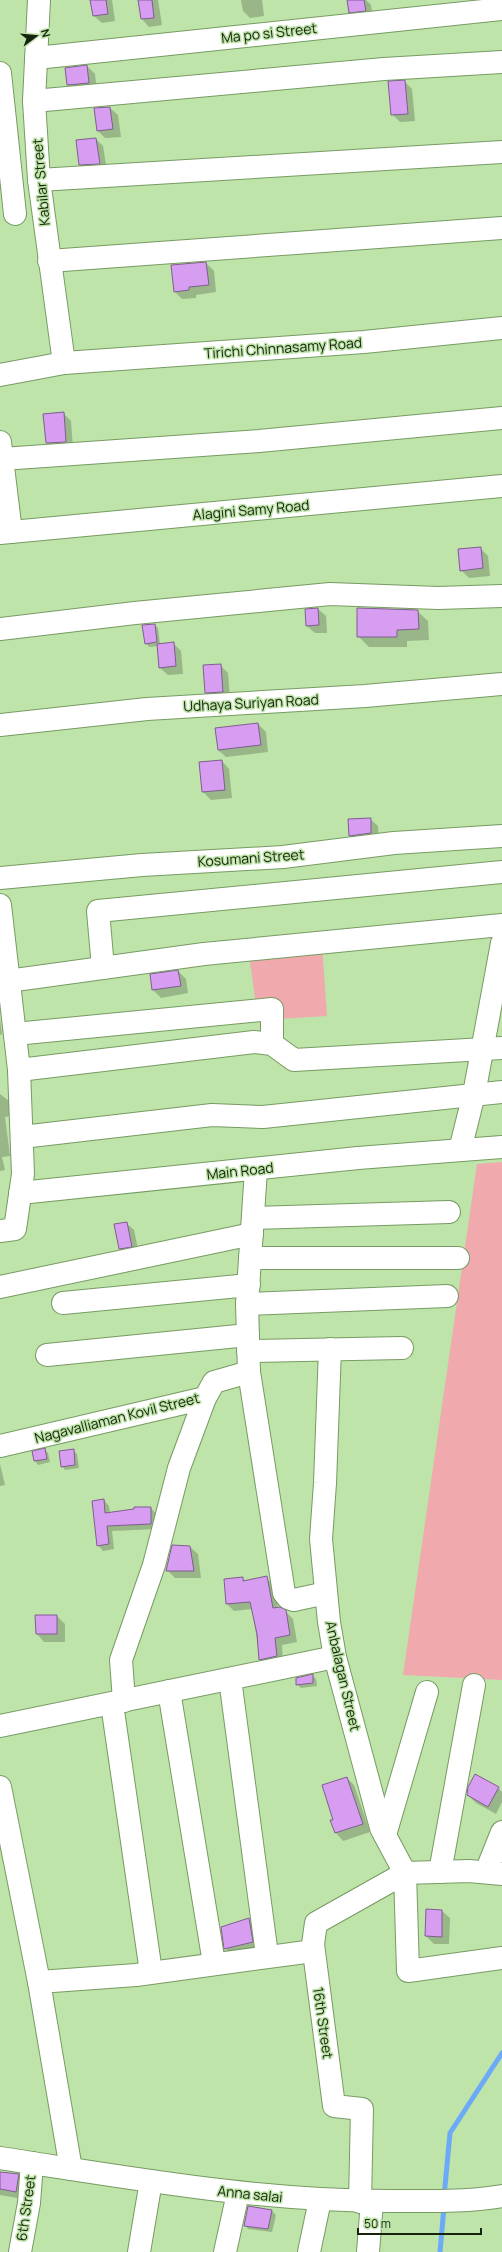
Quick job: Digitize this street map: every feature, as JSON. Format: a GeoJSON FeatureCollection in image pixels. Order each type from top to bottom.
{"type":"FeatureCollection","features":[{"type":"Feature","properties":{"kind":"street","name":"Kabilar Street"},"geometry":{"type":"LineString","coordinates":[[39,0],[34,101],[39,180],[64,363]]}},
{"type":"Feature","properties":{"kind":"street","name":"Ma po si Street"},"geometry":{"type":"LineString","coordinates":[[36,58],[502,9]]}},
{"type":"Feature","properties":{"kind":"street"},"geometry":{"type":"LineString","coordinates":[[34,101],[384,68],[502,62]]}},
{"type":"Feature","properties":{"kind":"street"},"geometry":{"type":"LineString","coordinates":[[0,72],[7,215],[43,208]]}},
{"type":"Feature","properties":{"kind":"street"},"geometry":{"type":"LineString","coordinates":[[39,180],[502,152]]}},
{"type":"Feature","properties":{"kind":"street"},"geometry":{"type":"LineString","coordinates":[[49,261],[502,228]]}},
{"type":"Feature","properties":{"kind":"street","name":"Tirichi Chinnasamy Road"},"geometry":{"type":"LineString","coordinates":[[0,375],[64,363],[364,342],[502,328]]}},
{"type":"Feature","properties":{"kind":"street"},"geometry":{"type":"LineString","coordinates":[[6,532],[1,450],[259,441],[502,418]]}},
{"type":"Feature","properties":{"kind":"street","name":"Alagini Samy Road"},"geometry":{"type":"LineString","coordinates":[[6,532],[502,486]]}},
{"type":"Feature","properties":{"kind":"street"},"geometry":{"type":"LineString","coordinates":[[0,629],[135,613],[330,594],[438,598],[502,596]]}},
{"type":"Feature","properties":{"kind":"street","name":"Udhaya Suriyan Road"},"geometry":{"type":"LineString","coordinates":[[0,725],[148,709],[365,696],[502,684]]}},
{"type":"Feature","properties":{"kind":"street","name":"Kosumani Street"},"geometry":{"type":"LineString","coordinates":[[0,878],[142,865],[284,857],[394,843],[502,836]]}},
{"type":"Feature","properties":{"kind":"street"},"geometry":{"type":"LineString","coordinates":[[103,968],[98,911],[502,872]]}},
{"type":"Feature","properties":{"kind":"street"},"geometry":{"type":"LineString","coordinates":[[0,905],[8,981],[10,1039],[19,1070],[23,1174],[15,1229],[0,1231]]}},
{"type":"Feature","properties":{"kind":"street"},"geometry":{"type":"LineString","coordinates":[[8,981],[204,954],[502,925]]}},
{"type":"Feature","properties":{"kind":"street"},"geometry":{"type":"LineString","coordinates":[[460,1150],[474,1094],[481,1050],[498,986],[502,943]]}},
{"type":"Feature","properties":{"kind":"street"},"geometry":{"type":"LineString","coordinates":[[10,1039],[272,1009],[272,1044]]}},
{"type":"Feature","properties":{"kind":"street"},"geometry":{"type":"LineString","coordinates":[[19,1070],[254,1042],[272,1044],[294,1060],[502,1048]]}},
{"type":"Feature","properties":{"kind":"street"},"geometry":{"type":"LineString","coordinates":[[22,1137],[212,1115],[263,1118],[502,1092]]}},
{"type":"Feature","properties":{"kind":"street","name":"Main Road"},"geometry":{"type":"LineString","coordinates":[[20,1192],[256,1170],[358,1158],[502,1147]]}},
{"type":"Feature","properties":{"kind":"street"},"geometry":{"type":"LineString","coordinates":[[256,1170],[248,1295],[248,1353],[284,1593],[288,1598],[294,1600],[326,1593]]}},
{"type":"Feature","properties":{"kind":"street"},"geometry":{"type":"LineString","coordinates":[[0,1287],[252,1226],[449,1212]]}},
{"type":"Feature","properties":{"kind":"street"},"geometry":{"type":"LineString","coordinates":[[250,1258],[458,1258]]}},
{"type":"Feature","properties":{"kind":"street"},"geometry":{"type":"LineString","coordinates":[[63,1303],[248,1295],[447,1296]]}},
{"type":"Feature","properties":{"kind":"street"},"geometry":{"type":"LineString","coordinates":[[47,1355],[248,1353],[330,1349],[402,1348]]}},
{"type":"Feature","properties":{"kind":"street","name":"Anbalagan Street"},"geometry":{"type":"LineString","coordinates":[[330,1349],[326,1483],[321,1539],[326,1593],[336,1657],[381,1828],[405,1873]]}},
{"type":"Feature","properties":{"kind":"street","name":"Nagavalliaman Kovil Street"},"geometry":{"type":"LineString","coordinates":[[0,1446],[205,1398],[214,1382],[248,1353]]}},
{"type":"Feature","properties":{"kind":"street"},"geometry":{"type":"LineString","coordinates":[[151,1972],[118,1702],[121,1660],[154,1565],[179,1468],[205,1398]]}},
{"type":"Feature","properties":{"kind":"street"},"geometry":{"type":"LineString","coordinates":[[0,1726],[336,1657]]}},
{"type":"Feature","properties":{"kind":"street"},"geometry":{"type":"LineString","coordinates":[[230,1679],[267,1955]]}},
{"type":"Feature","properties":{"kind":"street"},"geometry":{"type":"LineString","coordinates":[[440,1872],[474,1685]]}},
{"type":"Feature","properties":{"kind":"street"},"geometry":{"type":"LineString","coordinates":[[169,1691],[214,1963]]}},
{"type":"Feature","properties":{"kind":"street"},"geometry":{"type":"LineString","coordinates":[[385,1835],[427,1692]]}},
{"type":"Feature","properties":{"kind":"street"},"geometry":{"type":"LineString","coordinates":[[0,1787],[40,1982],[71,2169]]}},
{"type":"Feature","properties":{"kind":"street"},"geometry":{"type":"LineString","coordinates":[[502,1832],[494,1873],[405,1873],[408,1971],[502,1958]]}},
{"type":"Feature","properties":{"kind":"street","name":"16th Street"},"geometry":{"type":"LineString","coordinates":[[366,2202],[362,2109],[334,2106],[313,1950],[316,1923],[405,1873]]}},
{"type":"Feature","properties":{"kind":"street"},"geometry":{"type":"LineString","coordinates":[[40,1982],[151,1972],[267,1955],[313,1950]]}},
{"type":"Feature","properties":{"kind":"street","name":"Anna salai"},"geometry":{"type":"LineString","coordinates":[[0,2158],[238,2193],[320,2200],[366,2202],[472,2201],[502,2196]]}},
{"type":"Feature","properties":{"kind":"street","name":"6th Street"},"geometry":{"type":"LineString","coordinates":[[20,2252],[29,2203],[32,2163]]}},
{"type":"Feature","properties":{"kind":"street"},"geometry":{"type":"LineString","coordinates":[[139,2252],[151,2181]]}},
{"type":"Feature","properties":{"kind":"street"},"geometry":{"type":"LineString","coordinates":[[225,2252],[238,2193]]}},
{"type":"Feature","properties":{"kind":"street"},"geometry":{"type":"LineString","coordinates":[[309,2252],[320,2200]]}},
{"type":"Feature","properties":{"kind":"street"},"geometry":{"type":"LineString","coordinates":[[366,2202],[368,2252]]}},
{"type":"Feature","properties":{"kind":"shaded area"},"geometry":{"type":"Polygon","coordinates":[[[322,945],[327,1016],[279,1019],[256,1006],[249,954],[322,945]]]}},
{"type":"Feature","properties":{"kind":"shaded area"},"geometry":{"type":"Polygon","coordinates":[[[502,1162],[502,1680],[403,1675],[477,1164],[502,1162]]]}},
{"type":"Feature","properties":{"kind":"building"},"geometry":{"type":"Polygon","coordinates":[[[90,0],[106,0],[108,14],[93,16],[90,0]]]}},
{"type":"Feature","properties":{"kind":"building"},"geometry":{"type":"Polygon","coordinates":[[[138,0],[152,0],[154,18],[141,19],[138,0]]]}},
{"type":"Feature","properties":{"kind":"building"},"geometry":{"type":"Polygon","coordinates":[[[347,0],[364,0],[366,11],[349,13],[347,0]]]}},
{"type":"Feature","properties":{"kind":"building"},"geometry":{"type":"Polygon","coordinates":[[[87,65],[89,83],[67,85],[65,68],[87,65]]]}},
{"type":"Feature","properties":{"kind":"building"},"geometry":{"type":"Polygon","coordinates":[[[405,80],[408,114],[391,115],[388,81],[405,80]]]}},
{"type":"Feature","properties":{"kind":"building"},"geometry":{"type":"Polygon","coordinates":[[[110,107],[113,129],[97,131],[94,108],[110,107]]]}},
{"type":"Feature","properties":{"kind":"building"},"geometry":{"type":"Polygon","coordinates":[[[96,138],[100,164],[79,165],[76,140],[96,138]]]}},
{"type":"Feature","properties":{"kind":"building"},"geometry":{"type":"Polygon","coordinates":[[[206,262],[209,285],[189,287],[189,290],[174,292],[171,265],[206,262]]]}},
{"type":"Feature","properties":{"kind":"building"},"geometry":{"type":"Polygon","coordinates":[[[64,412],[66,442],[46,443],[43,414],[64,412]]]}},
{"type":"Feature","properties":{"kind":"building"},"geometry":{"type":"Polygon","coordinates":[[[481,547],[483,568],[460,571],[458,549],[481,547]]]}},
{"type":"Feature","properties":{"kind":"building"},"geometry":{"type":"Polygon","coordinates":[[[318,608],[319,625],[306,626],[305,609],[318,608]]]}},
{"type":"Feature","properties":{"kind":"building"},"geometry":{"type":"Polygon","coordinates":[[[357,608],[418,610],[419,629],[397,630],[397,637],[357,637],[357,608]]]}},
{"type":"Feature","properties":{"kind":"building"},"geometry":{"type":"Polygon","coordinates":[[[155,624],[157,642],[145,644],[142,625],[155,624]]]}},
{"type":"Feature","properties":{"kind":"building"},"geometry":{"type":"Polygon","coordinates":[[[174,642],[176,666],[159,668],[157,644],[174,642]]]}},
{"type":"Feature","properties":{"kind":"building"},"geometry":{"type":"Polygon","coordinates":[[[221,664],[223,692],[205,693],[203,665],[221,664]]]}},
{"type":"Feature","properties":{"kind":"building"},"geometry":{"type":"Polygon","coordinates":[[[258,723],[261,745],[218,750],[215,728],[258,723]]]}},
{"type":"Feature","properties":{"kind":"building"},"geometry":{"type":"Polygon","coordinates":[[[222,760],[225,790],[202,792],[199,762],[222,760]]]}},
{"type":"Feature","properties":{"kind":"building"},"geometry":{"type":"Polygon","coordinates":[[[371,818],[371,833],[349,836],[348,819],[371,818]]]}},
{"type":"Feature","properties":{"kind":"building"},"geometry":{"type":"Polygon","coordinates":[[[178,970],[181,986],[152,990],[150,974],[178,970]]]}},
{"type":"Feature","properties":{"kind":"building"},"geometry":{"type":"Polygon","coordinates":[[[127,1222],[132,1247],[119,1249],[114,1224],[127,1222]]]}},
{"type":"Feature","properties":{"kind":"building"},"geometry":{"type":"Polygon","coordinates":[[[45,1448],[47,1459],[34,1461],[32,1451],[45,1448]]]}},
{"type":"Feature","properties":{"kind":"building"},"geometry":{"type":"Polygon","coordinates":[[[74,1449],[75,1465],[61,1467],[59,1451],[74,1449]]]}},
{"type":"Feature","properties":{"kind":"building"},"geometry":{"type":"Polygon","coordinates":[[[104,1499],[105,1513],[134,1509],[134,1507],[151,1507],[151,1524],[107,1526],[109,1544],[97,1546],[92,1501],[104,1499]]]}},
{"type":"Feature","properties":{"kind":"building"},"geometry":{"type":"Polygon","coordinates":[[[172,1545],[190,1546],[194,1571],[166,1571],[172,1545]]]}},
{"type":"Feature","properties":{"kind":"building"},"geometry":{"type":"Polygon","coordinates":[[[267,1576],[273,1608],[280,1607],[286,1610],[290,1635],[275,1638],[277,1656],[259,1660],[257,1634],[250,1602],[226,1604],[224,1579],[243,1577],[243,1581],[267,1576]]]}},
{"type":"Feature","properties":{"kind":"building"},"geometry":{"type":"Polygon","coordinates":[[[35,1615],[57,1615],[57,1634],[36,1634],[35,1615]]]}},
{"type":"Feature","properties":{"kind":"building"},"geometry":{"type":"Polygon","coordinates":[[[313,1674],[313,1683],[296,1685],[296,1678],[313,1674]]]}},
{"type":"Feature","properties":{"kind":"building"},"geometry":{"type":"Polygon","coordinates":[[[475,1774],[499,1787],[488,1807],[467,1795],[468,1787],[475,1774]]]}},
{"type":"Feature","properties":{"kind":"building"},"geometry":{"type":"Polygon","coordinates":[[[347,1777],[363,1824],[335,1833],[330,1820],[333,1820],[322,1785],[347,1777]]]}},
{"type":"Feature","properties":{"kind":"building"},"geometry":{"type":"Polygon","coordinates":[[[426,1909],[442,1910],[442,1937],[425,1936],[426,1909]]]}},
{"type":"Feature","properties":{"kind":"building"},"geometry":{"type":"Polygon","coordinates":[[[249,1918],[253,1942],[224,1949],[221,1927],[249,1918]]]}},
{"type":"Feature","properties":{"kind":"building"},"geometry":{"type":"Polygon","coordinates":[[[0,2172],[19,2174],[16,2192],[0,2189],[0,2172]]]}},
{"type":"Feature","properties":{"kind":"building"},"geometry":{"type":"Polygon","coordinates":[[[248,2206],[272,2210],[268,2229],[244,2226],[248,2206]]]}},
{"type":"Feature","properties":{"kind":"waterway"},"geometry":{"type":"LineString","coordinates":[[444,2197],[450,2133],[502,2053]]}},
{"type":"Feature","properties":{"kind":"waterway"},"geometry":{"type":"LineString","coordinates":[[440,2252],[444,2207]]}}]}
